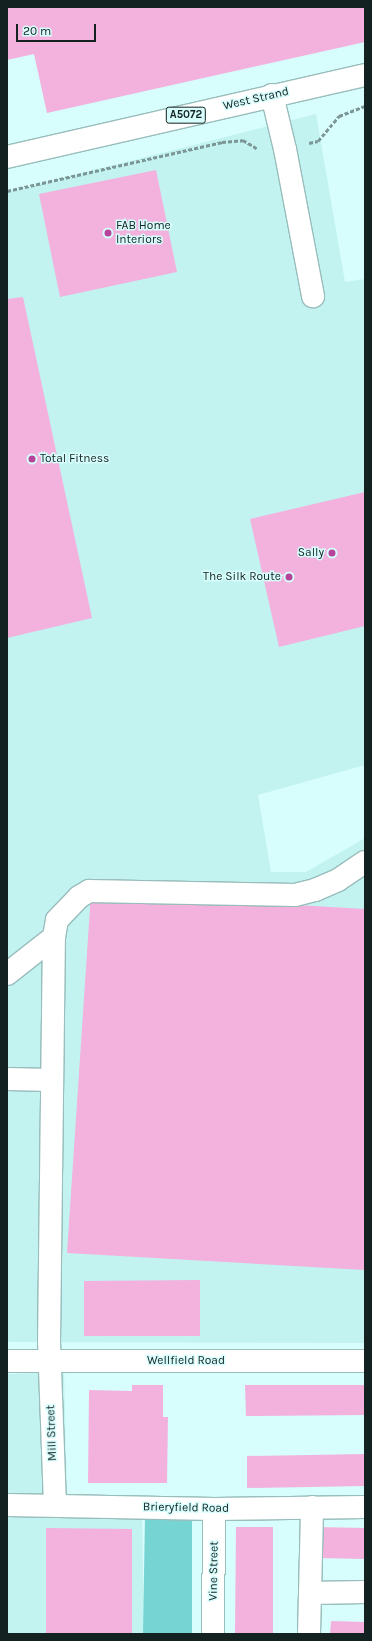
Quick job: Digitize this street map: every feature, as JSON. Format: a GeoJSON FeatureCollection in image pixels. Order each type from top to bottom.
{"type":"FeatureCollection","features":[{"type":"Feature","properties":{"kind":"main road","name":"West Strand"},"geometry":{"type":"LineString","coordinates":[[7,157],[272,95],[365,75]]}},
{"type":"Feature","properties":{"kind":"main road"},"geometry":{"type":"LineString","coordinates":[[272,95],[285,149],[313,296]]}},
{"type":"Feature","properties":{"kind":"main road","name":"Mill Street"},"geometry":{"type":"LineString","coordinates":[[55,1505],[49,1361],[54,937],[57,920],[80,897],[89,891],[295,895],[315,890],[338,880],[365,862]]}},
{"type":"Feature","properties":{"kind":"main road"},"geometry":{"type":"LineString","coordinates":[[7,974],[54,937]]}},
{"type":"Feature","properties":{"kind":"main road"},"geometry":{"type":"LineString","coordinates":[[7,1079],[52,1080]]}},
{"type":"Feature","properties":{"kind":"main road","name":"Wellfield Road"},"geometry":{"type":"LineString","coordinates":[[7,1361],[365,1361]]}},
{"type":"Feature","properties":{"kind":"main road","name":"Brieryfield Road"},"geometry":{"type":"LineString","coordinates":[[7,1505],[214,1509],[365,1507]]}},
{"type":"Feature","properties":{"kind":"main road"},"geometry":{"type":"LineString","coordinates":[[309,1634],[312,1507]]}},
{"type":"Feature","properties":{"kind":"main road","name":"Vine Street"},"geometry":{"type":"LineString","coordinates":[[213,1634],[214,1509]]}},
{"type":"Feature","properties":{"kind":"main road"},"geometry":{"type":"LineString","coordinates":[[310,1592],[365,1592]]}},
{"type":"Feature","properties":{"kind":"path"},"geometry":{"type":"LineString","coordinates":[[318,141],[339,116],[365,106]]}},
{"type":"Feature","properties":{"kind":"path"},"geometry":{"type":"LineString","coordinates":[[7,191],[222,142],[243,140],[255,145],[263,155]]}},
{"type":"Feature","properties":{"kind":"shaded area"},"geometry":{"type":"Polygon","coordinates":[[[316,114],[345,282],[365,279],[365,765],[258,795],[271,872],[306,872],[365,838],[365,1343],[7,1342],[7,192],[316,114]]]}},
{"type":"Feature","properties":{"kind":"shaded area"},"geometry":{"type":"Polygon","coordinates":[[[64,1372],[67,1499],[142,1502],[144,1634],[7,1634],[7,1374],[64,1372]]]}},
{"type":"Feature","properties":{"kind":"shaded area"},"geometry":{"type":"Polygon","coordinates":[[[192,1516],[192,1634],[143,1634],[145,1517],[192,1516]]]}},
{"type":"Feature","properties":{"kind":"building"},"geometry":{"type":"Polygon","coordinates":[[[7,7],[365,7],[365,42],[47,113],[34,54],[7,60],[7,7]]]}},
{"type":"Feature","properties":{"kind":"building","name":"FAB Home Interiors"},"geometry":{"type":"Polygon","coordinates":[[[156,170],[177,272],[60,297],[39,194],[156,170]]]}},
{"type":"Feature","properties":{"kind":"building","name":"Total Fitness"},"geometry":{"type":"Polygon","coordinates":[[[23,297],[92,618],[7,638],[7,299],[23,297]]]}},
{"type":"Feature","properties":{"kind":"building"},"geometry":{"type":"Polygon","coordinates":[[[365,492],[365,626],[279,647],[250,519],[365,492]]]}},
{"type":"Feature","properties":{"kind":"building"},"geometry":{"type":"Polygon","coordinates":[[[91,893],[365,909],[365,1270],[67,1253],[91,893]]]}},
{"type":"Feature","properties":{"kind":"building"},"geometry":{"type":"Polygon","coordinates":[[[200,1280],[200,1336],[84,1336],[84,1281],[200,1280]]]}},
{"type":"Feature","properties":{"kind":"building"},"geometry":{"type":"Polygon","coordinates":[[[132,1385],[163,1385],[163,1417],[168,1417],[167,1483],[88,1483],[89,1390],[132,1391],[132,1385]]]}},
{"type":"Feature","properties":{"kind":"building"},"geometry":{"type":"Polygon","coordinates":[[[245,1385],[365,1385],[365,1415],[246,1416],[245,1385]]]}},
{"type":"Feature","properties":{"kind":"building"},"geometry":{"type":"Polygon","coordinates":[[[365,1454],[365,1486],[247,1488],[247,1456],[365,1454]]]}},
{"type":"Feature","properties":{"kind":"building"},"geometry":{"type":"Polygon","coordinates":[[[236,1527],[273,1527],[273,1634],[235,1634],[236,1527]]]}},
{"type":"Feature","properties":{"kind":"building"},"geometry":{"type":"Polygon","coordinates":[[[317,1527],[365,1528],[365,1559],[317,1558],[317,1527]]]}},
{"type":"Feature","properties":{"kind":"building"},"geometry":{"type":"Polygon","coordinates":[[[46,1528],[132,1529],[132,1634],[46,1634],[46,1528]]]}},
{"type":"Feature","properties":{"kind":"building"},"geometry":{"type":"Polygon","coordinates":[[[331,1621],[365,1622],[365,1634],[330,1634],[331,1621]]]}},
{"type":"Feature","properties":{"kind":"place","name":"FAB Home Interiors"},"geometry":{"type":"Point","coordinates":[108,233]}},
{"type":"Feature","properties":{"kind":"place","name":"Total Fitness"},"geometry":{"type":"Point","coordinates":[32,459]}},
{"type":"Feature","properties":{"kind":"place","name":"Sally"},"geometry":{"type":"Point","coordinates":[332,553]}},
{"type":"Feature","properties":{"kind":"place","name":"The Silk Route"},"geometry":{"type":"Point","coordinates":[289,577]}}]}
